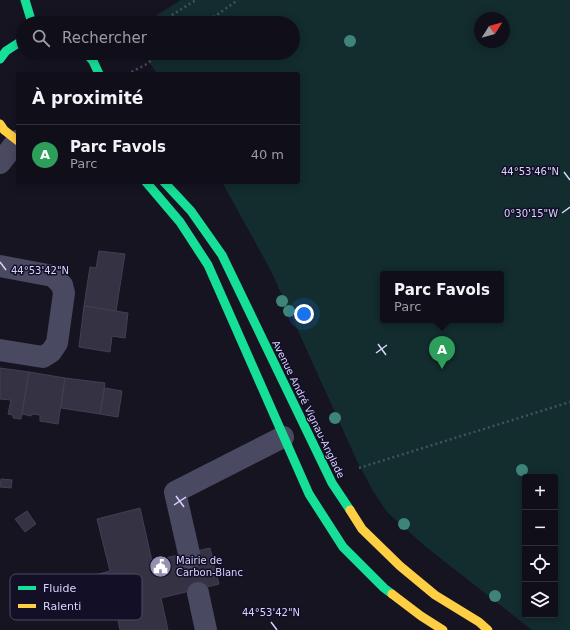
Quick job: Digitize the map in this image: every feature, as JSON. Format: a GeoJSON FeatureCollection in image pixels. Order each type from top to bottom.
{"type":"FeatureCollection","features":[{"type":"Feature","properties":{"kind":"street"},"geometry":{"type":"LineString","coordinates":[[25,0],[30,16]]}},
{"type":"Feature","properties":{"kind":"street"},"geometry":{"type":"LineString","coordinates":[[0,59],[6,51],[16,45]]}},
{"type":"Feature","properties":{"kind":"street"},"geometry":{"type":"LineString","coordinates":[[92,60],[98,72]]}},
{"type":"Feature","properties":{"kind":"street"},"geometry":{"type":"LineString","coordinates":[[0,124],[4,130],[16,139]]}},
{"type":"Feature","properties":{"kind":"street"},"geometry":{"type":"LineString","coordinates":[[0,163],[16,143]]}},
{"type":"Feature","properties":{"kind":"street"},"geometry":{"type":"LineString","coordinates":[[148,184],[180,222],[208,265],[310,496],[343,547],[384,588],[421,616],[443,630]]}},
{"type":"Feature","properties":{"kind":"street","name":"Avenue André Vignau-Anglade"},"geometry":{"type":"LineString","coordinates":[[166,184],[191,211],[222,255],[332,483],[362,529],[400,566],[434,595],[478,622],[488,630]]}},
{"type":"Feature","properties":{"kind":"street"},"geometry":{"type":"LineString","coordinates":[[0,266],[53,276],[62,285],[64,293],[57,343],[51,352],[43,357],[0,350]]}},
{"type":"Feature","properties":{"kind":"street"},"geometry":{"type":"LineString","coordinates":[[190,558],[175,492],[283,437]]}},
{"type":"Feature","properties":{"kind":"street"},"geometry":{"type":"LineString","coordinates":[[198,593],[206,630]]}},
{"type":"Feature","properties":{"kind":"path"},"geometry":{"type":"LineString","coordinates":[[170,16],[196,0]]}},
{"type":"Feature","properties":{"kind":"path"},"geometry":{"type":"LineString","coordinates":[[215,16],[238,0]]}},
{"type":"Feature","properties":{"kind":"path"},"geometry":{"type":"LineString","coordinates":[[130,72],[146,65],[153,60]]}},
{"type":"Feature","properties":{"kind":"path"},"geometry":{"type":"LineString","coordinates":[[359,468],[570,402]]}},
{"type":"Feature","properties":{"kind":"green space"},"geometry":{"type":"Polygon","coordinates":[[[181,0],[570,0],[570,630],[532,630],[426,547],[387,512],[373,491],[357,461],[271,271],[223,184],[300,184],[300,72],[156,72],[148,60],[300,60],[300,16],[155,16],[181,0]]]}},
{"type":"Feature","properties":{"kind":"building"},"geometry":{"type":"Polygon","coordinates":[[[99,251],[125,254],[116,311],[84,306],[90,267],[96,268],[99,251]]]}},
{"type":"Feature","properties":{"kind":"building"},"geometry":{"type":"Polygon","coordinates":[[[84,306],[128,313],[125,338],[112,336],[110,352],[79,347],[84,306]]]}},
{"type":"Feature","properties":{"kind":"building"},"geometry":{"type":"Polygon","coordinates":[[[0,368],[29,372],[21,419],[13,418],[13,415],[8,414],[11,400],[0,399],[0,368]]]}},
{"type":"Feature","properties":{"kind":"building"},"geometry":{"type":"Polygon","coordinates":[[[29,372],[65,378],[58,424],[40,421],[40,415],[32,414],[31,416],[22,414],[29,372]]]}},
{"type":"Feature","properties":{"kind":"building"},"geometry":{"type":"Polygon","coordinates":[[[65,378],[105,383],[100,414],[61,408],[65,378]]]}},
{"type":"Feature","properties":{"kind":"building"},"geometry":{"type":"Polygon","coordinates":[[[105,388],[122,391],[118,417],[100,414],[105,388]]]}},
{"type":"Feature","properties":{"kind":"building"},"geometry":{"type":"Polygon","coordinates":[[[1,479],[12,480],[11,488],[0,487],[1,479]]]}},
{"type":"Feature","properties":{"kind":"building","name":"Mairie de Carbon-Blanc"},"geometry":{"type":"Polygon","coordinates":[[[140,508],[152,561],[210,548],[219,584],[161,598],[168,630],[120,630],[118,620],[142,620],[142,574],[99,574],[110,571],[97,519],[140,508]]]}},
{"type":"Feature","properties":{"kind":"building"},"geometry":{"type":"Polygon","coordinates":[[[27,511],[36,524],[25,532],[15,519],[27,511]]]}},
{"type":"Feature","properties":{"kind":"tunnel"},"geometry":{"type":"LineString","coordinates":[[190,558],[198,593]]}},
{"type":"Feature","properties":{"kind":"traffic: fast"},"geometry":{"type":"LineString","coordinates":[[25,0],[30,16]]}},
{"type":"Feature","properties":{"kind":"traffic: fast"},"geometry":{"type":"LineString","coordinates":[[0,59],[6,51],[16,45]]}},
{"type":"Feature","properties":{"kind":"traffic: fast"},"geometry":{"type":"LineString","coordinates":[[92,60],[98,72]]}},
{"type":"Feature","properties":{"kind":"traffic: fast"},"geometry":{"type":"LineString","coordinates":[[148,184],[180,222],[208,265],[309,494],[343,547],[384,588],[392,594]]}},
{"type":"Feature","properties":{"kind":"traffic: fast"},"geometry":{"type":"LineString","coordinates":[[166,184],[191,211],[222,255],[332,483],[350,510]]}},
{"type":"Feature","properties":{"kind":"traffic: slow"},"geometry":{"type":"LineString","coordinates":[[0,124],[4,130],[16,139]]}},
{"type":"Feature","properties":{"kind":"traffic: slow"},"geometry":{"type":"LineString","coordinates":[[350,510],[362,529],[400,566],[435,595],[479,622],[488,630]]}},
{"type":"Feature","properties":{"kind":"traffic: slow"},"geometry":{"type":"LineString","coordinates":[[392,594],[421,616],[443,630]]}},
{"type":"Feature","properties":{"kind":"place","name":"Parc Favols"},"geometry":{"type":"Point","coordinates":[442,369]}},
{"type":"Feature","properties":{"kind":"place","name":"Mairie de Carbon-Blanc"},"geometry":{"type":"Point","coordinates":[161,566]}}]}
